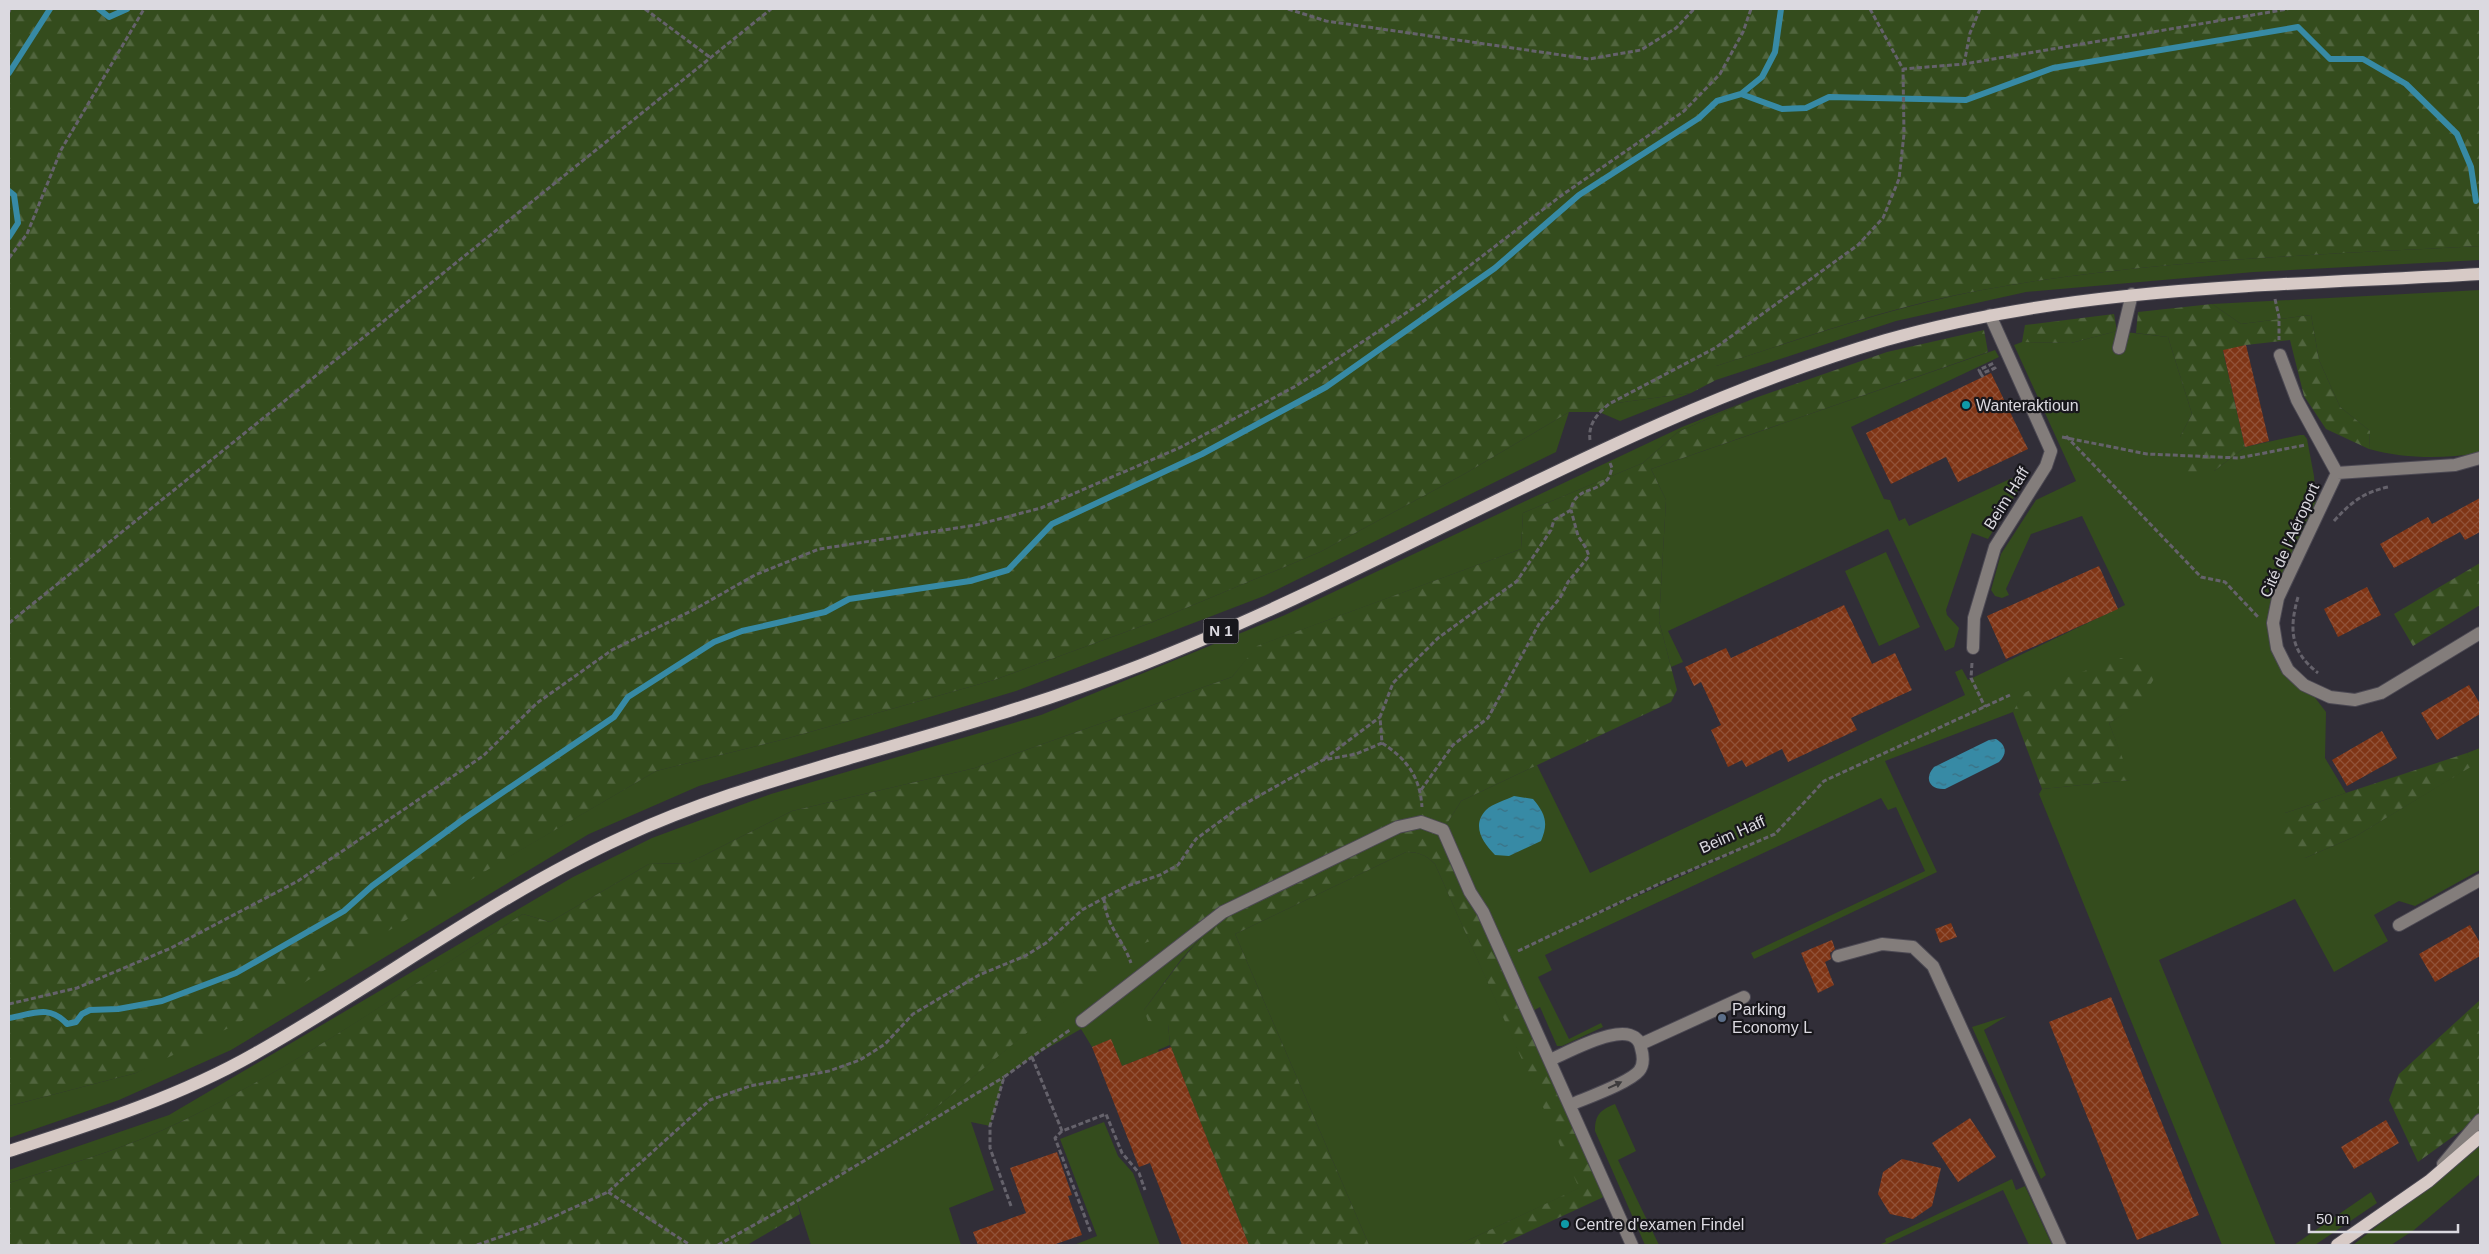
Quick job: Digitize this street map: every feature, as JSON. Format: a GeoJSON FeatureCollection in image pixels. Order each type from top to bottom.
{"type":"FeatureCollection","features":[{"type":"Feature","properties":{"kind":"main road","name":"N 1"},"geometry":{"type":"LineString","coordinates":[[9,1151],[154,1102],[252,1056],[516,893],[619,838],[704,802],[1006,713],[1142,664],[1249,618],[1675,416],[1754,384],[1886,340],[1990,315],[2132,294],[2480,274]]}},
{"type":"Feature","properties":{"kind":"main road"},"geometry":{"type":"LineString","coordinates":[[2338,1245],[2429,1181],[2480,1137]]}},
{"type":"Feature","properties":{"kind":"street"},"geometry":{"type":"LineString","coordinates":[[2119,348],[2132,294]]}},
{"type":"Feature","properties":{"kind":"street","name":"Beim Haff"},"geometry":{"type":"LineString","coordinates":[[1973,648],[1974,618],[1995,547],[2046,466],[2051,452],[1990,315]]}},
{"type":"Feature","properties":{"kind":"street","name":"Cité de l'Aéroport"},"geometry":{"type":"LineString","coordinates":[[2280,355],[2297,400],[2337,473]]}},
{"type":"Feature","properties":{"kind":"street","name":"Cité de l'Aéroport"},"geometry":{"type":"LineString","coordinates":[[2337,473],[2455,465],[2480,458]]}},
{"type":"Feature","properties":{"kind":"street","name":"Cité de l'Aéroport"},"geometry":{"type":"LineString","coordinates":[[2337,473],[2278,598],[2273,623],[2277,648],[2288,670],[2304,685],[2330,697],[2355,700],[2381,693],[2480,634]]}},
{"type":"Feature","properties":{"kind":"street"},"geometry":{"type":"LineString","coordinates":[[1082,1021],[1223,912],[1398,827],[1421,822],[1442,830],[1470,892],[1483,912],[1632,1245]]}},
{"type":"Feature","properties":{"kind":"street"},"geometry":{"type":"LineString","coordinates":[[2399,925],[2480,880]]}},
{"type":"Feature","properties":{"kind":"street"},"geometry":{"type":"LineString","coordinates":[[1838,956],[1882,944],[1913,947],[1933,966],[2060,1245]]}},
{"type":"Feature","properties":{"kind":"street"},"geometry":{"type":"LineString","coordinates":[[1640,1044],[1744,997]]}},
{"type":"Feature","properties":{"kind":"street"},"geometry":{"type":"LineString","coordinates":[[1550,1060],[1616,1034],[1629,1033],[1636,1036],[1640,1044],[1643,1058],[1641,1069],[1632,1077],[1570,1106]]}},
{"type":"Feature","properties":{"kind":"street"},"geometry":{"type":"LineString","coordinates":[[2429,1181],[2480,1120]]}},
{"type":"Feature","properties":{"kind":"path"},"geometry":{"type":"LineString","coordinates":[[9,258],[27,234],[62,150],[144,9]]}},
{"type":"Feature","properties":{"kind":"path"},"geometry":{"type":"LineString","coordinates":[[645,9],[711,58]]}},
{"type":"Feature","properties":{"kind":"path"},"geometry":{"type":"LineString","coordinates":[[9,623],[771,9]]}},
{"type":"Feature","properties":{"kind":"path"},"geometry":{"type":"LineString","coordinates":[[1288,9],[1326,21],[1589,59],[1642,50],[1676,28],[1694,9]]}},
{"type":"Feature","properties":{"kind":"path"},"geometry":{"type":"LineString","coordinates":[[9,1004],[77,988],[171,948],[298,881],[483,756],[537,703],[612,650],[695,609],[755,575],[819,549],[976,525],[1041,508],[1181,447],[1296,386],[1421,302],[1562,195],[1684,111],[1720,74],[1743,32],[1751,9]]}},
{"type":"Feature","properties":{"kind":"path"},"geometry":{"type":"LineString","coordinates":[[1591,455],[1589,430],[1599,412],[1609,404],[1715,348],[1858,245],[1883,218],[1899,180],[1904,134],[1903,69],[1870,9]]}},
{"type":"Feature","properties":{"kind":"path"},"geometry":{"type":"LineString","coordinates":[[1964,64],[1970,33],[1980,9]]}},
{"type":"Feature","properties":{"kind":"path"},"geometry":{"type":"LineString","coordinates":[[1903,69],[1964,64],[2288,9]]}},
{"type":"Feature","properties":{"kind":"path"},"geometry":{"type":"LineString","coordinates":[[2272,286],[2279,317],[2280,355]]}},
{"type":"Feature","properties":{"kind":"path"},"geometry":{"type":"LineString","coordinates":[[1981,374],[1979,370],[1995,362]]}},
{"type":"Feature","properties":{"kind":"path"},"geometry":{"type":"LineString","coordinates":[[2066,436],[2201,577],[2225,582],[2262,621],[2273,623]]}},
{"type":"Feature","properties":{"kind":"path"},"geometry":{"type":"LineString","coordinates":[[2044,437],[2066,436],[2147,454],[2239,458],[2320,442]]}},
{"type":"Feature","properties":{"kind":"path"},"geometry":{"type":"LineString","coordinates":[[1421,790],[1453,745],[1488,718],[1540,622],[1560,598],[1568,582],[1589,556],[1578,536],[1571,510],[1572,501],[1578,495],[1607,480],[1612,468],[1603,449]]}},
{"type":"Feature","properties":{"kind":"path"},"geometry":{"type":"LineString","coordinates":[[2332,523],[2349,504],[2372,491],[2397,486]]}},
{"type":"Feature","properties":{"kind":"path"},"geometry":{"type":"LineString","coordinates":[[1382,743],[1380,717],[1393,684],[1438,638],[1517,581],[1551,530],[1554,520],[1571,510]]}},
{"type":"Feature","properties":{"kind":"path"},"geometry":{"type":"LineString","coordinates":[[2300,591],[2292,620],[2295,643],[2307,664],[2320,674]]}},
{"type":"Feature","properties":{"kind":"path"},"geometry":{"type":"LineString","coordinates":[[1973,648],[1971,678],[1985,707]]}},
{"type":"Feature","properties":{"kind":"path","name":"Beim Haff"},"geometry":{"type":"LineString","coordinates":[[1504,958],[1665,881],[1775,834],[1824,781],[2010,695]]}},
{"type":"Feature","properties":{"kind":"path"},"geometry":{"type":"LineString","coordinates":[[477,1245],[542,1222],[608,1192],[710,1100],[750,1086],[829,1071],[860,1060],[885,1044],[913,1014],[979,975],[1025,956],[1046,943],[1082,910],[1127,886],[1160,875],[1178,865],[1196,839],[1219,822],[1241,806],[1323,760],[1380,717]]}},
{"type":"Feature","properties":{"kind":"path"},"geometry":{"type":"LineString","coordinates":[[1382,743],[1399,754],[1412,769],[1421,790],[1421,822]]}},
{"type":"Feature","properties":{"kind":"path"},"geometry":{"type":"LineString","coordinates":[[1323,760],[1356,754],[1382,743]]}},
{"type":"Feature","properties":{"kind":"path"},"geometry":{"type":"LineString","coordinates":[[1104,898],[1108,922],[1127,950],[1137,978]]}},
{"type":"Feature","properties":{"kind":"path"},"geometry":{"type":"LineString","coordinates":[[718,1245],[805,1196],[1004,1077],[1082,1021]]}},
{"type":"Feature","properties":{"kind":"path"},"geometry":{"type":"LineString","coordinates":[[1032,1057],[1062,1131]]}},
{"type":"Feature","properties":{"kind":"path"},"geometry":{"type":"LineString","coordinates":[[1004,1077],[990,1126],[990,1148],[1011,1206]]}},
{"type":"Feature","properties":{"kind":"path"},"geometry":{"type":"LineString","coordinates":[[1091,1233],[1055,1138],[1062,1131],[1106,1114],[1122,1153],[1138,1172],[1145,1190]]}},
{"type":"Feature","properties":{"kind":"path"},"geometry":{"type":"LineString","coordinates":[[608,1192],[690,1245]]}},
{"type":"Feature","properties":{"kind":"green space"},"geometry":{"type":"Polygon","coordinates":[[[9,9],[2480,9],[2480,246],[2168,265],[2044,280],[1982,290],[1881,314],[1716,366],[1716,380],[1691,393],[1609,404],[1599,412],[1569,412],[1466,473],[1320,552],[1150,623],[994,680],[785,739],[656,771],[502,861],[237,1024],[136,1073],[9,1106],[9,9]]]}},
{"type":"Feature","properties":{"kind":"green space"},"geometry":{"type":"Polygon","coordinates":[[[2480,246],[2480,260],[2254,272],[2026,292],[1896,321],[1716,380],[1716,366],[1881,314],[1982,290],[2044,280],[2168,265],[2480,246]]]}},
{"type":"Feature","properties":{"kind":"green space"},"geometry":{"type":"Polygon","coordinates":[[[2480,290],[2480,453],[2452,456],[2424,457],[2397,455],[2369,449],[2370,431],[2340,407],[2319,360],[2311,315],[2241,324],[2212,304],[2480,290]]]}},
{"type":"Feature","properties":{"kind":"green space"},"geometry":{"type":"Polygon","coordinates":[[[2212,304],[2241,324],[2311,315],[2319,360],[2340,407],[2370,431],[2369,449],[2326,429],[2304,396],[2290,340],[2246,345],[2223,351],[2245,447],[2214,471],[2187,477],[2180,437],[2192,414],[2168,337],[2136,333],[2138,312],[2212,304]]]}},
{"type":"Feature","properties":{"kind":"green space"},"geometry":{"type":"Polygon","coordinates":[[[2114,314],[2117,331],[2071,343],[2022,342],[2025,325],[2114,314]]]}},
{"type":"Feature","properties":{"kind":"green space"},"geometry":{"type":"Polygon","coordinates":[[[1984,330],[1988,352],[1651,469],[1666,500],[1659,621],[1677,690],[1671,702],[1461,801],[1443,830],[1610,1194],[1500,1245],[1458,1245],[1579,1188],[1435,864],[1422,855],[1406,852],[1235,934],[1369,1245],[1249,1245],[1170,1045],[1168,1024],[1148,1021],[1144,1010],[1180,962],[1222,913],[1127,950],[909,1130],[797,1201],[800,1214],[747,1245],[9,1245],[9,1183],[125,1145],[163,1130],[210,1107],[302,1056],[523,914],[550,922],[649,864],[689,863],[792,811],[975,768],[1232,677],[1257,646],[1521,549],[1523,513],[1643,463],[1678,432],[1755,398],[1887,352],[1984,330]]]}},
{"type":"Feature","properties":{"kind":"green space"},"geometry":{"type":"Polygon","coordinates":[[[2117,331],[2168,337],[2192,414],[2180,437],[2214,471],[2245,447],[2300,435],[2304,435],[2307,439],[2314,476],[2317,515],[2278,598],[2277,648],[2326,712],[2325,758],[2346,793],[2285,813],[2305,858],[2356,836],[2473,765],[2467,753],[2480,748],[2480,870],[2415,906],[2399,901],[2374,915],[2388,941],[2334,972],[2295,899],[2159,960],[2276,1245],[2222,1245],[2039,794],[2042,789],[2130,780],[2109,723],[2138,705],[2024,693],[2013,712],[1885,761],[1937,872],[1754,959],[1751,953],[1925,871],[1896,807],[1888,810],[1881,798],[1545,955],[1552,970],[1538,977],[1569,1039],[1601,1023],[1603,1027],[1562,1046],[1557,1046],[1540,1007],[1529,1013],[1443,830],[1461,801],[1537,765],[1590,873],[1965,695],[1955,672],[1962,669],[1968,680],[2125,605],[2082,516],[2031,534],[2006,589],[2009,595],[2002,598],[1995,596],[1991,590],[2001,554],[2036,500],[2076,481],[2014,345],[2022,342],[2071,343],[2117,331]],[[1747,847],[1665,881],[1551,935],[1747,847]]]}},
{"type":"Feature","properties":{"kind":"green space"},"geometry":{"type":"Polygon","coordinates":[[[1995,350],[1999,357],[1851,427],[1884,499],[1890,500],[1899,521],[1905,518],[1909,526],[2012,478],[2020,480],[2022,484],[1988,539],[1972,533],[1946,610],[1947,615],[1959,628],[1954,647],[1945,651],[1888,529],[1668,631],[1683,662],[1671,667],[1659,621],[1666,500],[1651,469],[1995,350]]]}},
{"type":"Feature","properties":{"kind":"green space"},"geometry":{"type":"Polygon","coordinates":[[[1691,393],[1620,421],[1599,412],[1609,404],[1691,393]]]}},
{"type":"Feature","properties":{"kind":"green space"},"geometry":{"type":"Polygon","coordinates":[[[1755,398],[1678,432],[1643,463],[1523,513],[1521,549],[1258,646],[1232,677],[975,768],[792,811],[689,863],[649,864],[550,922],[523,914],[346,1029],[256,1083],[163,1130],[87,1159],[9,1183],[9,1170],[169,1115],[573,877],[652,838],[771,794],[1041,715],[1285,615],[1682,427],[1755,398]]]}},
{"type":"Feature","properties":{"kind":"green space"},"geometry":{"type":"Polygon","coordinates":[[[1569,412],[1556,452],[1264,596],[1016,691],[699,786],[589,834],[231,1050],[119,1100],[9,1138],[9,1106],[136,1073],[656,771],[785,739],[994,680],[1150,623],[1320,552],[1466,473],[1569,412]]]}},
{"type":"Feature","properties":{"kind":"green space"},"geometry":{"type":"Polygon","coordinates":[[[1886,552],[1920,627],[1879,646],[1845,571],[1886,552]]]}},
{"type":"Feature","properties":{"kind":"green space"},"geometry":{"type":"Polygon","coordinates":[[[2480,563],[2480,605],[2413,646],[2394,614],[2480,563]]]}},
{"type":"Feature","properties":{"kind":"green space"},"geometry":{"type":"Polygon","coordinates":[[[2121,658],[2158,672],[2138,706],[2109,723],[2131,780],[2042,789],[2013,712],[2023,693],[2121,658]]]}},
{"type":"Feature","properties":{"kind":"green space"},"geometry":{"type":"Polygon","coordinates":[[[2467,753],[2474,765],[2356,836],[2305,858],[2281,840],[2285,813],[2467,753]]]}},
{"type":"Feature","properties":{"kind":"green space"},"geometry":{"type":"Polygon","coordinates":[[[1406,852],[1422,855],[1435,864],[1580,1188],[1458,1245],[1369,1245],[1235,934],[1406,852]]]}},
{"type":"Feature","properties":{"kind":"green space"},"geometry":{"type":"Polygon","coordinates":[[[1223,912],[1180,961],[1144,1010],[1168,1023],[1170,1045],[1158,1050],[1159,1052],[1122,1066],[1111,1040],[1092,1047],[1081,1029],[1032,1057],[1004,1077],[990,1126],[971,1122],[994,1190],[949,1208],[961,1245],[811,1245],[797,1201],[909,1130],[1127,949],[1223,912]]]}},
{"type":"Feature","properties":{"kind":"green space"},"geometry":{"type":"Polygon","coordinates":[[[2480,1000],[2480,1117],[2418,1162],[2389,1100],[2399,1074],[2480,1000]]]}},
{"type":"Feature","properties":{"kind":"green space"},"geometry":{"type":"Polygon","coordinates":[[[2007,1016],[1984,1030],[2046,1175],[2041,1179],[1972,1027],[2007,1016]]]}},
{"type":"Feature","properties":{"kind":"green space"},"geometry":{"type":"Polygon","coordinates":[[[1615,1104],[1636,1151],[1618,1160],[1659,1245],[1645,1245],[1595,1131],[1599,1114],[1615,1104]]]}},
{"type":"Feature","properties":{"kind":"green space"},"geometry":{"type":"Polygon","coordinates":[[[1104,1122],[1118,1156],[1133,1173],[1160,1245],[1074,1245],[1097,1236],[1060,1139],[1104,1122]]]}},
{"type":"Feature","properties":{"kind":"green space"},"geometry":{"type":"Polygon","coordinates":[[[2480,1145],[2480,1174],[2414,1230],[2391,1245],[2353,1245],[2480,1145]]]}},
{"type":"Feature","properties":{"kind":"green space"},"geometry":{"type":"Polygon","coordinates":[[[2012,1179],[2016,1190],[2025,1186],[2052,1245],[2029,1245],[2003,1190],[1885,1245],[1878,1245],[1886,1242],[1885,1239],[2012,1179]]]}},
{"type":"Feature","properties":{"kind":"green space"},"geometry":{"type":"Polygon","coordinates":[[[2371,1192],[2377,1203],[2315,1245],[2294,1245],[2371,1192]]]}},
{"type":"Feature","properties":{"kind":"water"},"geometry":{"type":"Polygon","coordinates":[[[1996,739],[2005,749],[2004,755],[1999,762],[1945,789],[1935,788],[1932,785],[1929,775],[1934,767],[1989,740],[1996,739]]]}},
{"type":"Feature","properties":{"kind":"water"},"geometry":{"type":"Polygon","coordinates":[[[1514,796],[1533,799],[1543,814],[1545,829],[1541,841],[1509,856],[1495,855],[1486,845],[1480,834],[1479,822],[1486,810],[1514,796]]]}},
{"type":"Feature","properties":{"kind":"building"},"geometry":{"type":"Polygon","coordinates":[[[2246,345],[2269,441],[2245,447],[2223,350],[2246,345]]]}},
{"type":"Feature","properties":{"kind":"building","name":"Wanteraktioun"},"geometry":{"type":"Polygon","coordinates":[[[1991,373],[2028,449],[1958,482],[1946,457],[1891,484],[1866,433],[1991,373]]]}},
{"type":"Feature","properties":{"kind":"building"},"geometry":{"type":"Polygon","coordinates":[[[2480,498],[2480,532],[2465,540],[2460,532],[2394,568],[2380,544],[2428,517],[2432,524],[2480,498]]]}},
{"type":"Feature","properties":{"kind":"building"},"geometry":{"type":"Polygon","coordinates":[[[2099,566],[2118,609],[2006,659],[1987,616],[2099,566]]]}},
{"type":"Feature","properties":{"kind":"building"},"geometry":{"type":"Polygon","coordinates":[[[2367,587],[2381,615],[2338,637],[2324,609],[2367,587]]]}},
{"type":"Feature","properties":{"kind":"building"},"geometry":{"type":"Polygon","coordinates":[[[1844,605],[1872,664],[1895,653],[1912,690],[1851,718],[1857,730],[1788,762],[1782,749],[1746,767],[1742,760],[1728,767],[1711,730],[1721,725],[1701,682],[1694,686],[1685,667],[1726,648],[1731,658],[1844,605]]]}},
{"type":"Feature","properties":{"kind":"building"},"geometry":{"type":"Polygon","coordinates":[[[2469,685],[2480,704],[2480,714],[2437,740],[2421,713],[2469,685]]]}},
{"type":"Feature","properties":{"kind":"building"},"geometry":{"type":"Polygon","coordinates":[[[2382,731],[2397,758],[2347,786],[2332,760],[2382,731]]]}},
{"type":"Feature","properties":{"kind":"building"},"geometry":{"type":"Polygon","coordinates":[[[1951,923],[1957,937],[1940,943],[1935,929],[1951,923]]]}},
{"type":"Feature","properties":{"kind":"building"},"geometry":{"type":"Polygon","coordinates":[[[2470,925],[2480,943],[2480,956],[2435,982],[2419,954],[2470,925]]]}},
{"type":"Feature","properties":{"kind":"building"},"geometry":{"type":"Polygon","coordinates":[[[1832,940],[1835,949],[1830,953],[1831,959],[1825,962],[1834,985],[1818,993],[1801,953],[1832,940]]]}},
{"type":"Feature","properties":{"kind":"building"},"geometry":{"type":"Polygon","coordinates":[[[2111,997],[2199,1215],[2137,1240],[2049,1022],[2111,997]]]}},
{"type":"Feature","properties":{"kind":"building"},"geometry":{"type":"Polygon","coordinates":[[[1111,1039],[1122,1066],[1171,1047],[1249,1245],[1182,1245],[1150,1163],[1139,1167],[1092,1047],[1111,1039]]]}},
{"type":"Feature","properties":{"kind":"building"},"geometry":{"type":"Polygon","coordinates":[[[1970,1118],[1996,1157],[1958,1182],[1932,1143],[1970,1118]]]}},
{"type":"Feature","properties":{"kind":"building"},"geometry":{"type":"Polygon","coordinates":[[[2386,1120],[2399,1143],[2354,1169],[2341,1147],[2386,1120]]]}},
{"type":"Feature","properties":{"kind":"building"},"geometry":{"type":"Polygon","coordinates":[[[1057,1152],[1072,1195],[1068,1196],[1082,1235],[1053,1245],[978,1245],[973,1232],[1026,1213],[1010,1168],[1057,1152]]]}},
{"type":"Feature","properties":{"kind":"building"},"geometry":{"type":"Polygon","coordinates":[[[1902,1159],[1941,1168],[1932,1206],[1913,1219],[1890,1214],[1878,1194],[1883,1172],[1902,1159]]]}},
{"type":"Feature","properties":{"kind":"waterway"},"geometry":{"type":"LineString","coordinates":[[9,73],[50,9]]}},
{"type":"Feature","properties":{"kind":"waterway"},"geometry":{"type":"LineString","coordinates":[[99,9],[109,17],[127,9]]}},
{"type":"Feature","properties":{"kind":"waterway"},"geometry":{"type":"LineString","coordinates":[[9,1018],[47,1012],[54,1014],[67,1024],[76,1022],[82,1014],[90,1010],[118,1009],[162,1001],[236,973],[344,911],[372,886],[465,818],[614,717],[628,697],[714,642],[742,631],[825,612],[849,599],[970,581],[1008,570],[1052,524],[1202,454],[1326,387],[1495,268],[1579,195],[1699,118],[1717,101],[1741,94],[1762,77],[1775,52],[1781,9]]}},
{"type":"Feature","properties":{"kind":"waterway"},"geometry":{"type":"LineString","coordinates":[[1741,94],[1782,109],[1806,108],[1829,97],[1966,100],[2053,68],[2298,27],[2330,59],[2363,59],[2406,84],[2457,134],[2471,167],[2476,201]]}},
{"type":"Feature","properties":{"kind":"waterway"},"geometry":{"type":"LineString","coordinates":[[9,191],[14,195],[18,223],[9,237]]}},
{"type":"Feature","properties":{"kind":"place","name":"Wanteraktioun"},"geometry":{"type":"Point","coordinates":[1966,405]}},
{"type":"Feature","properties":{"kind":"place","name":"Parking Economy L"},"geometry":{"type":"Point","coordinates":[1722,1018]}},
{"type":"Feature","properties":{"kind":"place","name":"Centre d'examen Findel"},"geometry":{"type":"Point","coordinates":[1565,1224]}}]}
